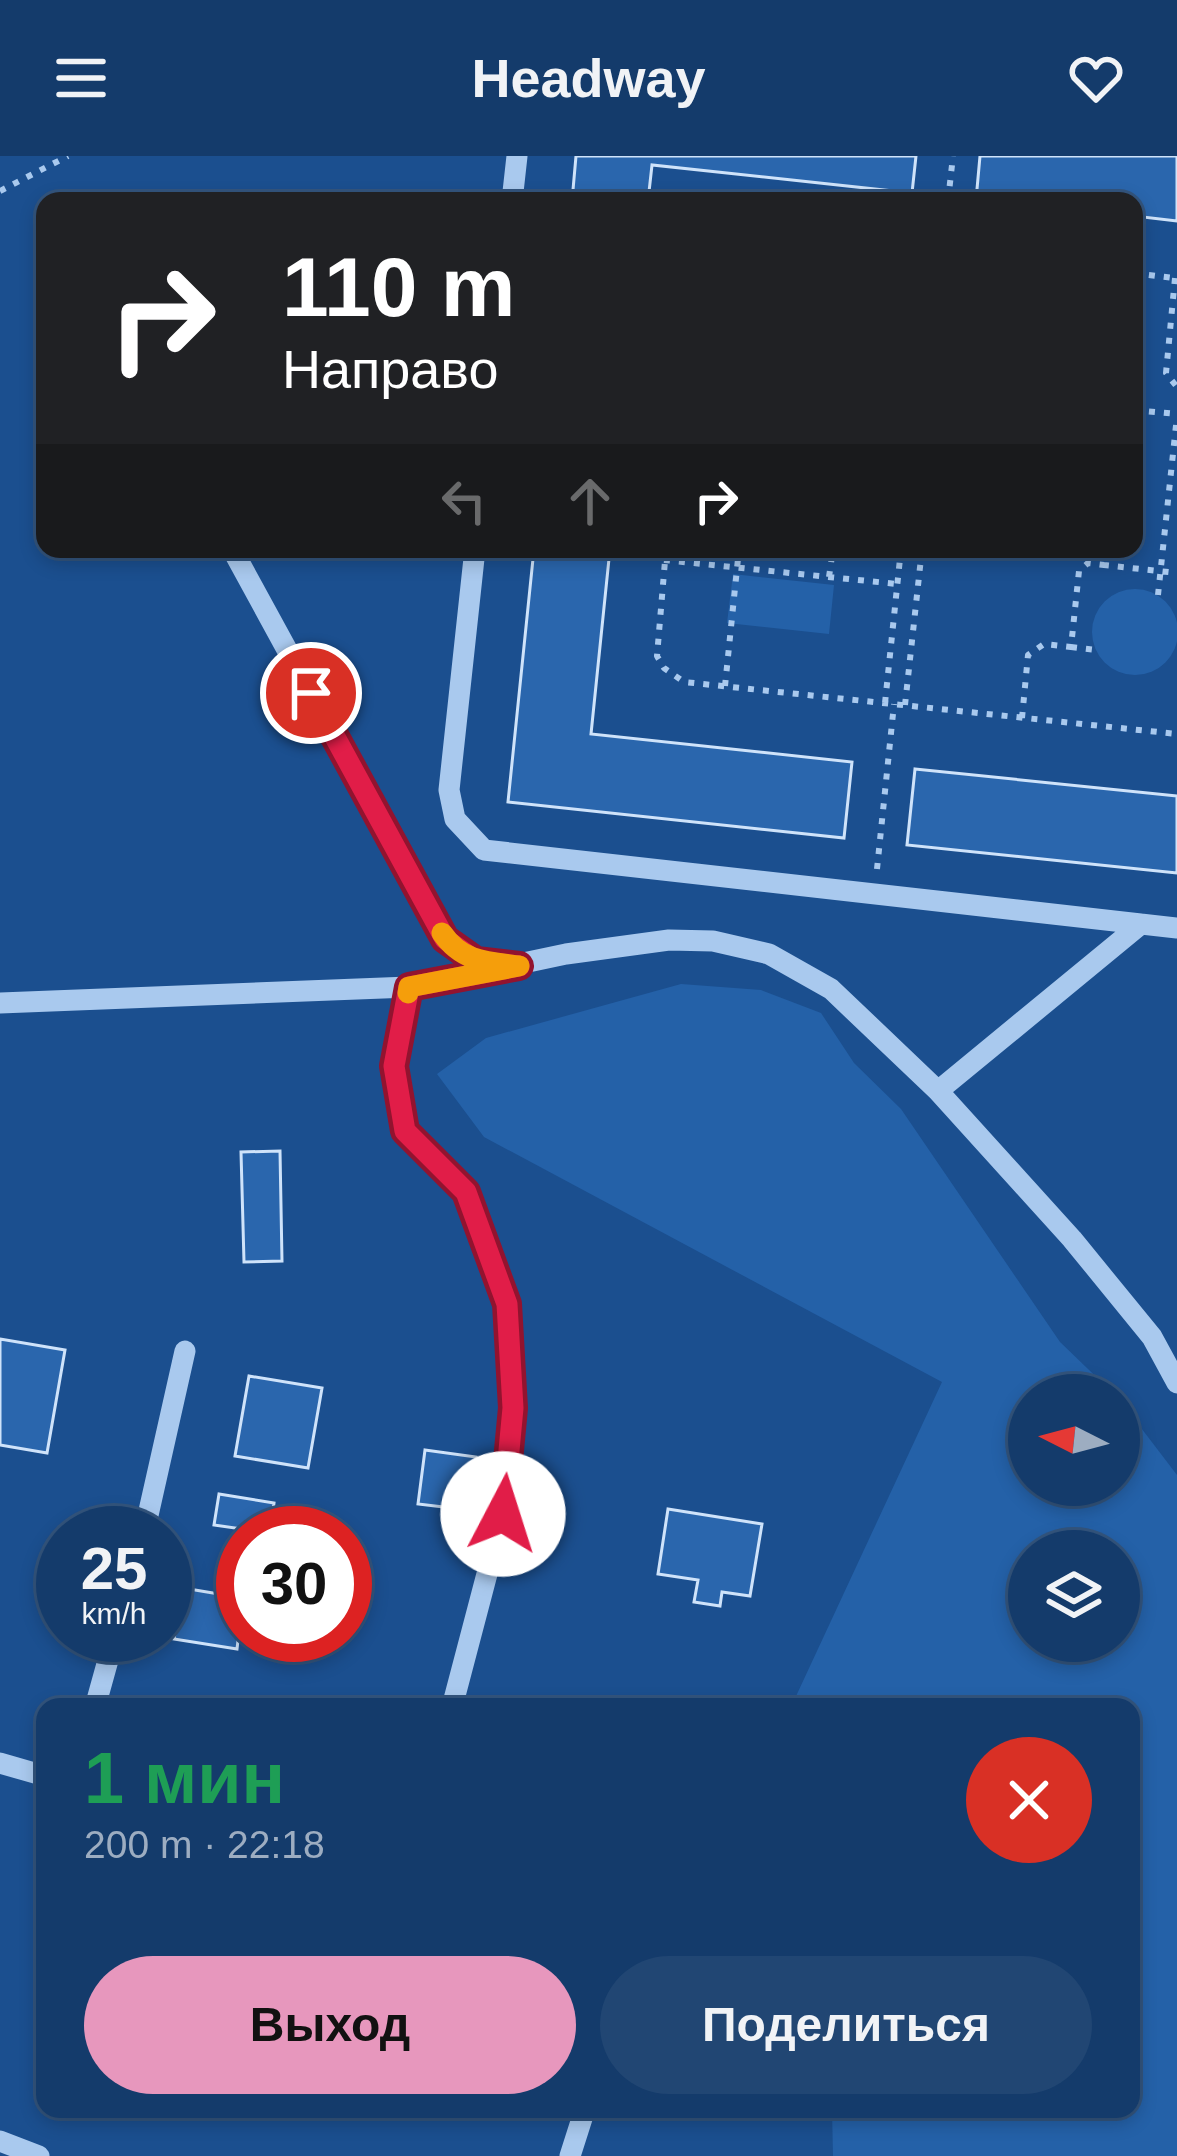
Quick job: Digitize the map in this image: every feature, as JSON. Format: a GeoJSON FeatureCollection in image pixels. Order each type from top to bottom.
{"type":"FeatureCollection","features":[{"type":"Feature","properties":{"kind":"street"},"geometry":{"type":"LineString","coordinates":[[513,192],[517,156]]}},
{"type":"Feature","properties":{"kind":"street"},"geometry":{"type":"LineString","coordinates":[[237,558],[445,939],[476,961],[519,966]]}},
{"type":"Feature","properties":{"kind":"street"},"geometry":{"type":"LineString","coordinates":[[248,578],[250,558]]}},
{"type":"Feature","properties":{"kind":"street"},"geometry":{"type":"LineString","coordinates":[[474,558],[449,790],[455,820],[467,837],[504,856],[1177,928]]}},
{"type":"Feature","properties":{"kind":"street"},"geometry":{"type":"LineString","coordinates":[[938,1090],[1141,925]]}},
{"type":"Feature","properties":{"kind":"street"},"geometry":{"type":"LineString","coordinates":[[0,1003],[409,987],[669,940],[713,941],[769,954],[831,989],[938,1090],[1152,1336],[1177,1383]]}},
{"type":"Feature","properties":{"kind":"street"},"geometry":{"type":"LineString","coordinates":[[409,987],[394,1066],[405,1131],[466,1192],[507,1304],[513,1408],[503,1514],[454,1698]]}},
{"type":"Feature","properties":{"kind":"street"},"geometry":{"type":"LineString","coordinates":[[150,1506],[185,1351]]}},
{"type":"Feature","properties":{"kind":"street"},"geometry":{"type":"LineString","coordinates":[[97,1698],[107,1662]]}},
{"type":"Feature","properties":{"kind":"street"},"geometry":{"type":"LineString","coordinates":[[0,1763],[36,1773]]}},
{"type":"Feature","properties":{"kind":"street"},"geometry":{"type":"LineString","coordinates":[[570,2156],[582,2118]]}},
{"type":"Feature","properties":{"kind":"street"},"geometry":{"type":"LineString","coordinates":[[0,2140],[39,2156]]}},
{"type":"Feature","properties":{"kind":"path"},"geometry":{"type":"LineString","coordinates":[[0,191],[68,156]]}},
{"type":"Feature","properties":{"kind":"path"},"geometry":{"type":"LineString","coordinates":[[949,192],[953,156]]}},
{"type":"Feature","properties":{"kind":"path"},"geometry":{"type":"LineString","coordinates":[[1143,274],[1176,278],[1166,368],[1177,388]]}},
{"type":"Feature","properties":{"kind":"path"},"geometry":{"type":"LineString","coordinates":[[1143,411],[1177,415],[1158,595]]}},
{"type":"Feature","properties":{"kind":"path"},"geometry":{"type":"LineString","coordinates":[[725,686],[739,558]]}},
{"type":"Feature","properties":{"kind":"path"},"geometry":{"type":"LineString","coordinates":[[830,577],[832,558]]}},
{"type":"Feature","properties":{"kind":"path"},"geometry":{"type":"LineString","coordinates":[[874,896],[900,558]]}},
{"type":"Feature","properties":{"kind":"path"},"geometry":{"type":"LineString","coordinates":[[905,705],[921,558]]}},
{"type":"Feature","properties":{"kind":"path"},"geometry":{"type":"LineString","coordinates":[[1104,565],[1105,558]]}},
{"type":"Feature","properties":{"kind":"path"},"geometry":{"type":"LineString","coordinates":[[897,584],[664,560],[657,656],[664,668],[684,682],[1177,734]]}},
{"type":"Feature","properties":{"kind":"path"},"geometry":{"type":"LineString","coordinates":[[1071,647],[1081,568],[1104,565],[1177,573]]}},
{"type":"Feature","properties":{"kind":"path"},"geometry":{"type":"LineString","coordinates":[[1022,718],[1028,655],[1044,644],[1096,650]]}},
{"type":"Feature","properties":{"kind":"shaded area"},"geometry":{"type":"Polygon","coordinates":[[[733,574],[834,585],[829,634],[727,623],[733,574]]]}},
{"type":"Feature","properties":{"kind":"shaded area"},"geometry":{"type":"Polygon","coordinates":[[[1135,589],[1166,601],[1178,632],[1166,663],[1135,675],[1104,663],[1092,632],[1104,601],[1135,589]]]}},
{"type":"Feature","properties":{"kind":"shaded area"},"geometry":{"type":"Polygon","coordinates":[[[681,984],[761,990],[821,1013],[854,1063],[901,1109],[1060,1342],[1093,1374],[1008,1374],[1008,1506],[1140,1506],[1140,1427],[1177,1475],[1177,2156],[833,2156],[832,2118],[1140,2118],[1140,1698],[795,1698],[942,1382],[484,1137],[437,1074],[486,1038],[681,984]]]}},
{"type":"Feature","properties":{"kind":"building"},"geometry":{"type":"Polygon","coordinates":[[[576,156],[916,156],[912,192],[652,165],[649,192],[573,192],[576,156]]]}},
{"type":"Feature","properties":{"kind":"building"},"geometry":{"type":"Polygon","coordinates":[[[980,156],[1177,156],[1177,221],[1143,217],[1143,192],[977,192],[980,156]]]}},
{"type":"Feature","properties":{"kind":"building"},"geometry":{"type":"Polygon","coordinates":[[[533,558],[609,558],[591,734],[852,762],[844,838],[508,802],[533,558]]]}},
{"type":"Feature","properties":{"kind":"building"},"geometry":{"type":"Polygon","coordinates":[[[915,769],[1177,796],[1177,873],[907,845],[915,769]]]}},
{"type":"Feature","properties":{"kind":"building"},"geometry":{"type":"Polygon","coordinates":[[[280,1151],[282,1261],[244,1262],[241,1152],[280,1151]]]}},
{"type":"Feature","properties":{"kind":"building"},"geometry":{"type":"Polygon","coordinates":[[[0,1339],[65,1350],[47,1453],[0,1445],[0,1339]]]}},
{"type":"Feature","properties":{"kind":"building"},"geometry":{"type":"Polygon","coordinates":[[[249,1376],[322,1388],[308,1468],[235,1456],[249,1376]]]}},
{"type":"Feature","properties":{"kind":"building"},"geometry":{"type":"Polygon","coordinates":[[[425,1450],[476,1457],[469,1510],[418,1504],[425,1450]]]}},
{"type":"Feature","properties":{"kind":"building"},"geometry":{"type":"Polygon","coordinates":[[[219,1494],[274,1503],[274,1506],[217,1506],[219,1494]]]}},
{"type":"Feature","properties":{"kind":"building"},"geometry":{"type":"Polygon","coordinates":[[[668,1509],[762,1524],[750,1596],[722,1592],[720,1606],[694,1602],[698,1580],[658,1574],[668,1509]]]}},
{"type":"Feature","properties":{"kind":"building"},"geometry":{"type":"Polygon","coordinates":[[[192,1590],[216,1594],[216,1646],[192,1642],[192,1590]]]}},
{"type":"Feature","properties":{"kind":"slow traffic"},"geometry":{"type":"LineString","coordinates":[[408,993],[409,987],[519,966],[476,961],[461,954],[442,933]]}},
{"type":"Feature","properties":{"kind":"route"},"geometry":{"type":"LineString","coordinates":[[311,693],[445,939],[476,961],[519,966],[409,987],[394,1066],[405,1131],[466,1192],[507,1304],[513,1408],[503,1514]]}}]}
